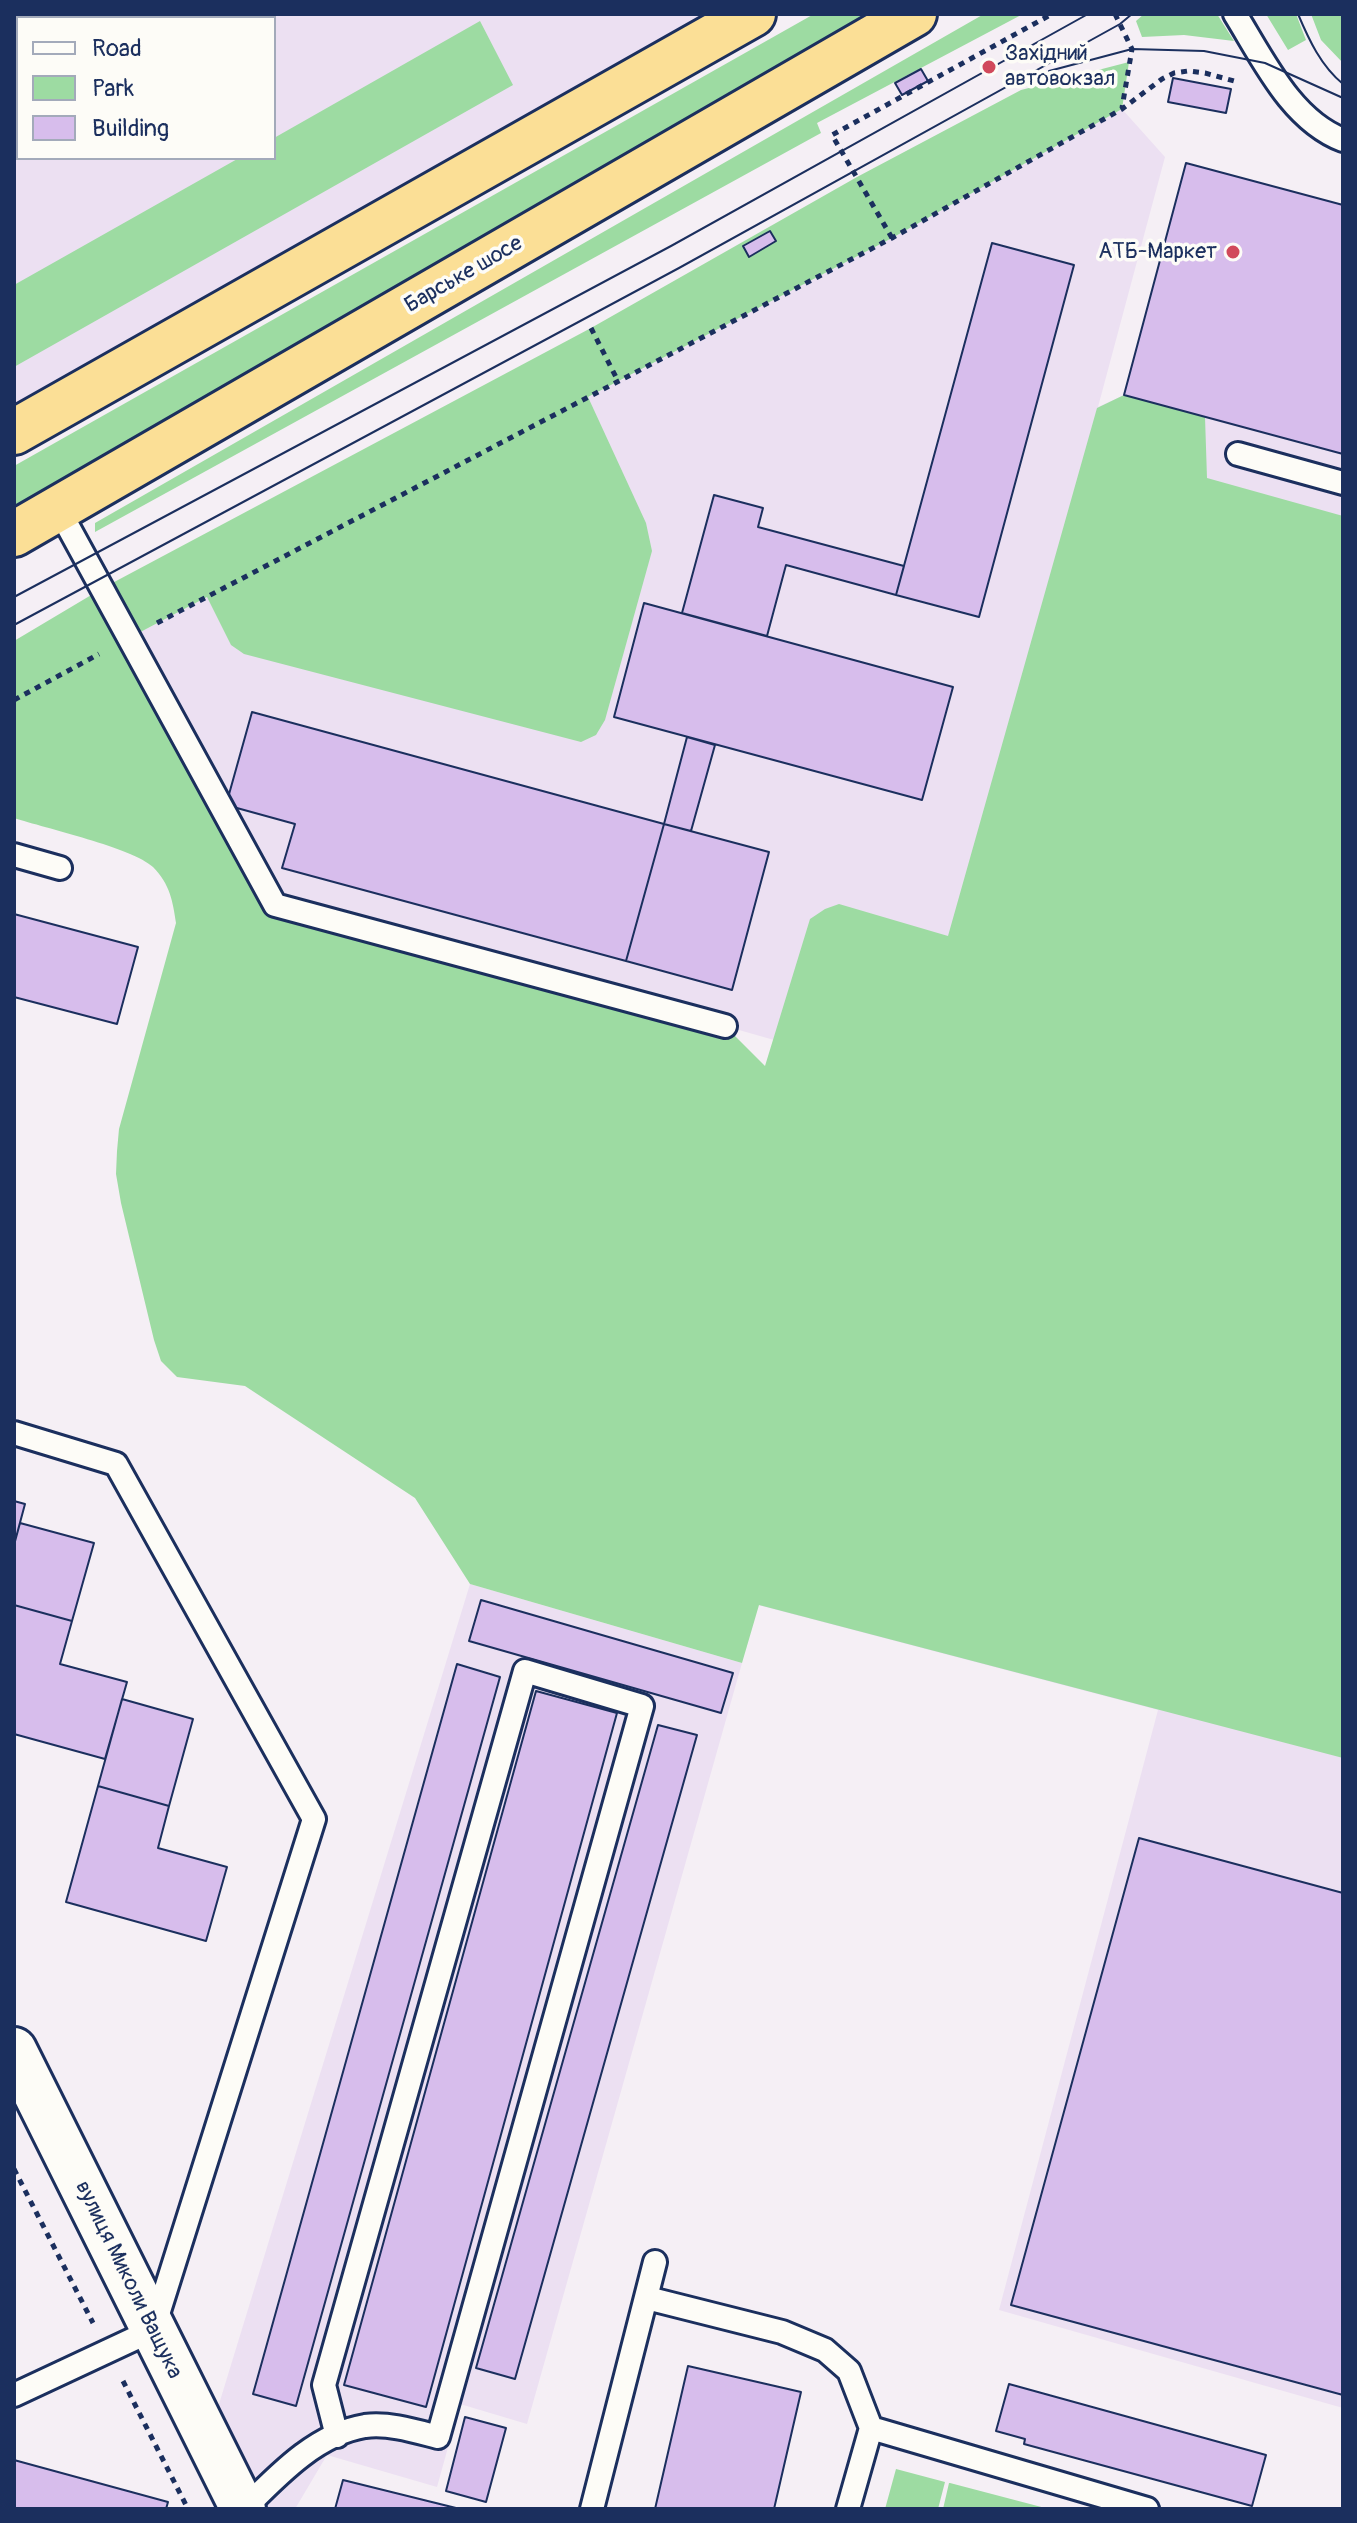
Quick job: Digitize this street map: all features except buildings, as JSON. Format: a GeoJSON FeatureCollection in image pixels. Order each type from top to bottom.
{"type":"FeatureCollection","features":[{"type":"Feature","properties":{"kind":"highway"},"geometry":{"type":"LineString","coordinates":[[14,432],[753,14]]}},
{"type":"Feature","properties":{"kind":"highway","name":"Барське шосе"},"geometry":{"type":"LineString","coordinates":[[14,534],[914,14]]}},
{"type":"Feature","properties":{"kind":"street","name":"вулиця Миколи Ващука"},"geometry":{"type":"LineString","coordinates":[[14,2050],[243,2509]]}},
{"type":"Feature","properties":{"kind":"lane"},"geometry":{"type":"LineString","coordinates":[[1235,14],[1265,63],[1306,119],[1343,140]]}},
{"type":"Feature","properties":{"kind":"lane"},"geometry":{"type":"LineString","coordinates":[[1238,454],[1343,483]]}},
{"type":"Feature","properties":{"kind":"lane"},"geometry":{"type":"LineString","coordinates":[[59,510],[275,905],[725,1026]]}},
{"type":"Feature","properties":{"kind":"lane"},"geometry":{"type":"LineString","coordinates":[[14,855],[60,868]]}},
{"type":"Feature","properties":{"kind":"lane"},"geometry":{"type":"LineString","coordinates":[[14,1433],[116,1464],[314,1819],[153,2330],[14,2395]]}},
{"type":"Feature","properties":{"kind":"lane"},"geometry":{"type":"LineString","coordinates":[[243,2509],[304,2453],[337,2436],[366,2426],[403,2428],[438,2437],[642,1706],[525,1671],[324,2385],[337,2436]]}},
{"type":"Feature","properties":{"kind":"lane"},"geometry":{"type":"LineString","coordinates":[[592,2509],[655,2262]]}},
{"type":"Feature","properties":{"kind":"lane"},"geometry":{"type":"LineString","coordinates":[[647,2298],[782,2332],[825,2350],[849,2371],[871,2428],[848,2509]]}},
{"type":"Feature","properties":{"kind":"lane"},"geometry":{"type":"LineString","coordinates":[[871,2428],[1147,2509]]}},
{"type":"Feature","properties":{"kind":"path"},"geometry":{"type":"LineString","coordinates":[[892,238],[832,135],[1052,14]]}},
{"type":"Feature","properties":{"kind":"path"},"geometry":{"type":"LineString","coordinates":[[1115,14],[1132,49],[1122,109]]}},
{"type":"Feature","properties":{"kind":"path"},"geometry":{"type":"LineString","coordinates":[[14,700],[892,238],[1122,109],[1162,79],[1174,73],[1205,73],[1238,82]]}},
{"type":"Feature","properties":{"kind":"path"},"geometry":{"type":"LineString","coordinates":[[591,328],[618,381]]}},
{"type":"Feature","properties":{"kind":"shaded area"},"geometry":{"type":"Polygon","coordinates":[[[14,14],[735,14],[14,432],[14,14]]]}},
{"type":"Feature","properties":{"kind":"shaded area"},"geometry":{"type":"Polygon","coordinates":[[[1122,109],[1165,157],[1098,407],[1124,395],[1343,454],[1343,2408],[999,2310],[1158,1710],[758,1605],[907,1078],[275,905],[129,638],[892,238],[1122,109]]]}},
{"type":"Feature","properties":{"kind":"shaded area"},"geometry":{"type":"Polygon","coordinates":[[[470,1584],[742,1663],[527,2424],[460,2404],[437,2487],[327,2455],[295,2509],[242,2509],[208,2440],[470,1584]]]}},
{"type":"Feature","properties":{"kind":"green space"},"geometry":{"type":"Polygon","coordinates":[[[14,14],[187,14],[16,16],[14,124],[14,14]]]}},
{"type":"Feature","properties":{"kind":"green space"},"geometry":{"type":"Polygon","coordinates":[[[814,14],[885,14],[14,507],[14,466],[814,14]]]}},
{"type":"Feature","properties":{"kind":"green space"},"geometry":{"type":"Polygon","coordinates":[[[984,14],[1023,14],[817,123],[821,133],[95,532],[95,523],[984,14]]]}},
{"type":"Feature","properties":{"kind":"green space"},"geometry":{"type":"Polygon","coordinates":[[[1144,14],[1217,14],[1234,41],[1184,35],[1142,37],[1136,21],[1144,14]]]}},
{"type":"Feature","properties":{"kind":"green space"},"geometry":{"type":"Polygon","coordinates":[[[1266,14],[1296,14],[1306,40],[1288,50],[1266,14]]]}},
{"type":"Feature","properties":{"kind":"green space"},"geometry":{"type":"Polygon","coordinates":[[[1311,14],[1343,14],[1343,63],[1321,40],[1311,14]]]}},
{"type":"Feature","properties":{"kind":"green space"},"geometry":{"type":"Polygon","coordinates":[[[480,21],[513,85],[14,367],[14,285],[235,160],[276,160],[276,137],[480,21]]]}},
{"type":"Feature","properties":{"kind":"green space"},"geometry":{"type":"Polygon","coordinates":[[[1129,62],[1122,109],[892,238],[588,397],[646,523],[652,551],[605,720],[596,735],[581,742],[244,654],[231,645],[207,597],[129,638],[275,905],[725,1026],[765,1066],[810,919],[839,904],[948,936],[1097,408],[1124,395],[1205,417],[1207,478],[1343,516],[1343,1758],[759,1605],[742,1663],[470,1584],[415,1498],[245,1386],[177,1377],[161,1361],[154,1340],[116,1174],[119,1129],[176,923],[172,901],[159,873],[143,860],[108,846],[14,818],[14,641],[103,588],[591,328],[857,177],[1021,90],[1129,62]]]}},
{"type":"Feature","properties":{"kind":"green space"},"geometry":{"type":"Polygon","coordinates":[[[896,2469],[945,2482],[938,2509],[885,2509],[896,2469]]]}},
{"type":"Feature","properties":{"kind":"green space"},"geometry":{"type":"Polygon","coordinates":[[[950,2483],[1049,2509],[943,2509],[950,2483]]]}},
{"type":"Feature","properties":{"kind":"tram line"},"geometry":{"type":"LineString","coordinates":[[14,597],[671,246],[1088,14]]}},
{"type":"Feature","properties":{"kind":"tram line"},"geometry":{"type":"LineString","coordinates":[[14,625],[679,268],[1120,24],[1132,14]]}},
{"type":"Feature","properties":{"kind":"tram line"},"geometry":{"type":"LineString","coordinates":[[1298,14],[1322,61],[1343,84]]}},
{"type":"Feature","properties":{"kind":"tram line"},"geometry":{"type":"LineString","coordinates":[[1049,71],[1132,49],[1204,51],[1265,63],[1343,98]]}},
{"type":"Feature","properties":{"kind":"place","name":"Західний автовокзал"},"geometry":{"type":"Point","coordinates":[989,67]}},
{"type":"Feature","properties":{"kind":"place","name":"АТБ-Маркет"},"geometry":{"type":"Point","coordinates":[1233,252]}}]}
